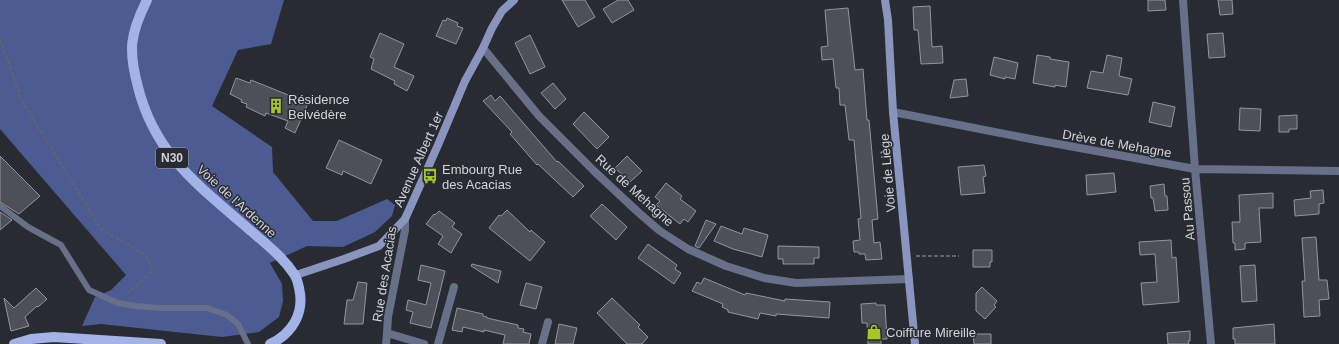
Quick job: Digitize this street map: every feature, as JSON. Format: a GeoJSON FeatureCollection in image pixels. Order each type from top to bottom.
{"type":"FeatureCollection","features":[{"type":"Feature","properties":{"kind":"main road","name":"Voie de l'Ardenne"},"geometry":{"type":"LineString","coordinates":[[147,0],[133,32],[131,52],[135,76],[148,120],[173,159],[191,178],[277,253],[296,275],[301,296],[299,312],[295,324],[280,340],[270,344]]}},
{"type":"Feature","properties":{"kind":"main road"},"geometry":{"type":"LineString","coordinates":[[14,344],[31,339],[54,337],[161,344]]}},
{"type":"Feature","properties":{"kind":"street","name":"Avenue Albert 1er"},"geometry":{"type":"LineString","coordinates":[[296,275],[379,246],[405,219],[465,81],[502,11],[514,0]]}},
{"type":"Feature","properties":{"kind":"street","name":"Voie de Liège"},"geometry":{"type":"LineString","coordinates":[[885,0],[888,20],[893,112],[915,344]]}},
{"type":"Feature","properties":{"kind":"street","name":"Au Passou"},"geometry":{"type":"LineString","coordinates":[[1183,0],[1195,169],[1211,344]]}},
{"type":"Feature","properties":{"kind":"street","name":"Rue de Mehagne"},"geometry":{"type":"LineString","coordinates":[[483,48],[540,116],[594,171],[660,231],[688,249],[726,266],[764,278],[796,283],[909,279]]}},
{"type":"Feature","properties":{"kind":"street","name":"Drève de Mehagne"},"geometry":{"type":"LineString","coordinates":[[893,112],[1195,169],[1339,171]]}},
{"type":"Feature","properties":{"kind":"street","name":"Rue des Acacias"},"geometry":{"type":"LineString","coordinates":[[386,344],[388,317],[405,230],[405,219]]}},
{"type":"Feature","properties":{"kind":"street"},"geometry":{"type":"LineString","coordinates":[[438,344],[454,287]]}},
{"type":"Feature","properties":{"kind":"street"},"geometry":{"type":"LineString","coordinates":[[542,344],[548,322]]}},
{"type":"Feature","properties":{"kind":"street","name":"Rue des Acacias"},"geometry":{"type":"LineString","coordinates":[[387,333],[424,344]]}},
{"type":"Feature","properties":{"kind":"lane"},"geometry":{"type":"LineString","coordinates":[[0,206],[28,227],[61,245],[89,290],[118,303],[158,308],[207,308],[227,316],[238,324],[248,344]]}},
{"type":"Feature","properties":{"kind":"path"},"geometry":{"type":"LineString","coordinates":[[0,38],[22,101],[101,229],[146,255],[153,271],[118,303]]}},
{"type":"Feature","properties":{"kind":"path"},"geometry":{"type":"LineString","coordinates":[[906,256],[959,256]]}},
{"type":"Feature","properties":{"kind":"shaded area"},"geometry":{"type":"Polygon","coordinates":[[[0,0],[284,0],[271,44],[238,50],[212,106],[272,147],[273,172],[313,221],[337,221],[387,199],[395,205],[392,216],[375,232],[343,247],[307,246],[270,263],[282,284],[283,301],[279,317],[259,332],[222,337],[101,324],[82,326],[95,297],[111,290],[126,275],[0,129],[0,0]]]}},
{"type":"Feature","properties":{"kind":"building"},"geometry":{"type":"Polygon","coordinates":[[[562,0],[585,0],[595,17],[578,27],[562,0]]]}},
{"type":"Feature","properties":{"kind":"building"},"geometry":{"type":"Polygon","coordinates":[[[618,0],[628,0],[634,10],[612,23],[603,9],[618,0]]]}},
{"type":"Feature","properties":{"kind":"building"},"geometry":{"type":"Polygon","coordinates":[[[1148,0],[1165,0],[1166,10],[1148,11],[1148,0]]]}},
{"type":"Feature","properties":{"kind":"building"},"geometry":{"type":"Polygon","coordinates":[[[1218,0],[1232,0],[1233,14],[1220,15],[1218,0]]]}},
{"type":"Feature","properties":{"kind":"building"},"geometry":{"type":"Polygon","coordinates":[[[930,6],[932,47],[942,46],[943,63],[921,64],[918,30],[914,30],[913,7],[930,6]]]}},
{"type":"Feature","properties":{"kind":"building"},"geometry":{"type":"Polygon","coordinates":[[[848,8],[855,70],[863,69],[878,219],[872,220],[874,243],[880,242],[882,259],[866,260],[865,254],[854,252],[853,241],[860,240],[858,219],[861,218],[854,140],[849,140],[845,105],[840,105],[839,88],[836,88],[833,59],[822,60],[821,47],[828,46],[825,10],[848,8]]]}},
{"type":"Feature","properties":{"kind":"building"},"geometry":{"type":"Polygon","coordinates":[[[447,18],[458,23],[457,26],[463,28],[456,44],[436,36],[443,20],[446,21],[447,18]]]}},
{"type":"Feature","properties":{"kind":"building"},"geometry":{"type":"Polygon","coordinates":[[[380,33],[404,44],[394,67],[414,76],[407,91],[394,84],[395,81],[371,69],[374,59],[370,57],[380,33]]]}},
{"type":"Feature","properties":{"kind":"building"},"geometry":{"type":"Polygon","coordinates":[[[1223,33],[1225,57],[1209,58],[1207,34],[1223,33]]]}},
{"type":"Feature","properties":{"kind":"building"},"geometry":{"type":"Polygon","coordinates":[[[530,35],[545,67],[530,74],[515,43],[530,35]]]}},
{"type":"Feature","properties":{"kind":"building"},"geometry":{"type":"Polygon","coordinates":[[[1037,55],[1069,62],[1066,87],[1055,85],[1055,87],[1033,83],[1037,55]]]}},
{"type":"Feature","properties":{"kind":"building"},"geometry":{"type":"Polygon","coordinates":[[[1107,55],[1122,58],[1119,76],[1132,79],[1128,95],[1087,88],[1091,71],[1103,73],[1107,55]]]}},
{"type":"Feature","properties":{"kind":"building"},"geometry":{"type":"Polygon","coordinates":[[[994,57],[1018,63],[1015,79],[1005,77],[1005,79],[990,75],[994,57]]]}},
{"type":"Feature","properties":{"kind":"building","name":"Résidence Belvédère"},"geometry":{"type":"Polygon","coordinates":[[[236,78],[250,83],[251,80],[308,103],[295,133],[285,128],[288,121],[266,113],[265,116],[246,107],[247,104],[241,102],[242,100],[230,94],[236,78]]]}},
{"type":"Feature","properties":{"kind":"building"},"geometry":{"type":"Polygon","coordinates":[[[966,79],[968,96],[950,98],[954,80],[966,79]]]}},
{"type":"Feature","properties":{"kind":"building"},"geometry":{"type":"Polygon","coordinates":[[[553,83],[566,99],[555,109],[541,93],[553,83]]]}},
{"type":"Feature","properties":{"kind":"building"},"geometry":{"type":"Polygon","coordinates":[[[491,95],[495,101],[500,96],[557,162],[558,161],[584,186],[573,197],[538,164],[537,165],[510,134],[512,132],[483,101],[491,95]]]}},
{"type":"Feature","properties":{"kind":"building"},"geometry":{"type":"Polygon","coordinates":[[[1153,102],[1175,107],[1171,127],[1149,122],[1153,102]]]}},
{"type":"Feature","properties":{"kind":"building"},"geometry":{"type":"Polygon","coordinates":[[[1240,108],[1261,109],[1260,131],[1239,130],[1240,108]]]}},
{"type":"Feature","properties":{"kind":"building"},"geometry":{"type":"Polygon","coordinates":[[[584,112],[609,137],[597,149],[573,124],[584,112]]]}},
{"type":"Feature","properties":{"kind":"building"},"geometry":{"type":"Polygon","coordinates":[[[1297,115],[1297,129],[1289,129],[1289,132],[1279,132],[1279,116],[1297,115]]]}},
{"type":"Feature","properties":{"kind":"building"},"geometry":{"type":"Polygon","coordinates":[[[339,140],[382,160],[371,184],[343,171],[342,175],[326,168],[339,140]]]}},
{"type":"Feature","properties":{"kind":"building"},"geometry":{"type":"Polygon","coordinates":[[[0,156],[40,196],[19,214],[0,202],[0,156]]]}},
{"type":"Feature","properties":{"kind":"building"},"geometry":{"type":"Polygon","coordinates":[[[627,156],[642,171],[630,182],[615,168],[627,156]]]}},
{"type":"Feature","properties":{"kind":"building"},"geometry":{"type":"Polygon","coordinates":[[[984,165],[986,176],[983,177],[985,193],[961,195],[958,167],[984,165]]]}},
{"type":"Feature","properties":{"kind":"building"},"geometry":{"type":"Polygon","coordinates":[[[1114,173],[1116,192],[1087,195],[1086,175],[1114,173]]]}},
{"type":"Feature","properties":{"kind":"building"},"geometry":{"type":"Polygon","coordinates":[[[666,183],[682,196],[680,199],[696,211],[688,222],[684,219],[680,224],[656,205],[660,201],[655,197],[666,183]]]}},
{"type":"Feature","properties":{"kind":"building"},"geometry":{"type":"Polygon","coordinates":[[[1164,184],[1168,210],[1155,211],[1153,198],[1151,198],[1150,186],[1164,184]]]}},
{"type":"Feature","properties":{"kind":"building"},"geometry":{"type":"Polygon","coordinates":[[[1323,190],[1324,203],[1319,204],[1319,214],[1295,216],[1294,200],[1311,198],[1310,191],[1323,190]]]}},
{"type":"Feature","properties":{"kind":"building"},"geometry":{"type":"Polygon","coordinates":[[[1273,193],[1273,208],[1259,208],[1261,242],[1245,243],[1245,249],[1235,250],[1235,243],[1233,243],[1232,222],[1240,222],[1239,195],[1273,193]]]}},
{"type":"Feature","properties":{"kind":"building"},"geometry":{"type":"Polygon","coordinates":[[[602,204],[627,227],[616,240],[590,216],[602,204]]]}},
{"type":"Feature","properties":{"kind":"building"},"geometry":{"type":"Polygon","coordinates":[[[507,210],[530,232],[531,230],[545,242],[530,261],[489,228],[499,215],[501,216],[507,210]]]}},
{"type":"Feature","properties":{"kind":"building"},"geometry":{"type":"Polygon","coordinates":[[[439,211],[455,223],[452,227],[462,234],[451,253],[438,244],[443,236],[426,224],[434,214],[435,215],[439,211]]]}},
{"type":"Feature","properties":{"kind":"building"},"geometry":{"type":"Polygon","coordinates":[[[0,212],[12,220],[0,230],[0,212]]]}},
{"type":"Feature","properties":{"kind":"building"},"geometry":{"type":"Polygon","coordinates":[[[706,220],[716,224],[699,248],[695,246],[706,220]]]}},
{"type":"Feature","properties":{"kind":"building"},"geometry":{"type":"Polygon","coordinates":[[[721,226],[742,234],[744,228],[768,235],[762,257],[733,249],[714,241],[721,226]]]}},
{"type":"Feature","properties":{"kind":"building"},"geometry":{"type":"Polygon","coordinates":[[[1316,237],[1319,280],[1327,280],[1329,299],[1319,300],[1320,316],[1304,317],[1302,281],[1305,281],[1302,238],[1316,237]]]}},
{"type":"Feature","properties":{"kind":"building"},"geometry":{"type":"Polygon","coordinates":[[[1171,240],[1172,258],[1176,257],[1179,302],[1143,305],[1141,283],[1157,282],[1155,254],[1140,255],[1139,242],[1171,240]]]}},
{"type":"Feature","properties":{"kind":"building"},"geometry":{"type":"Polygon","coordinates":[[[648,244],[677,265],[675,269],[681,273],[674,284],[638,258],[648,244]]]}},
{"type":"Feature","properties":{"kind":"building"},"geometry":{"type":"Polygon","coordinates":[[[778,246],[819,247],[819,258],[814,258],[814,264],[783,264],[783,259],[778,259],[778,246]]]}},
{"type":"Feature","properties":{"kind":"building"},"geometry":{"type":"Polygon","coordinates":[[[973,250],[992,250],[992,262],[990,262],[990,267],[973,267],[973,250]]]}},
{"type":"Feature","properties":{"kind":"building"},"geometry":{"type":"Polygon","coordinates":[[[472,264],[501,271],[498,283],[471,266],[472,264]]]}},
{"type":"Feature","properties":{"kind":"building"},"geometry":{"type":"Polygon","coordinates":[[[421,265],[445,271],[431,328],[410,323],[413,312],[406,310],[408,300],[426,305],[431,283],[418,280],[421,265]]]}},
{"type":"Feature","properties":{"kind":"building"},"geometry":{"type":"Polygon","coordinates":[[[1255,265],[1257,301],[1242,302],[1240,266],[1255,265]]]}},
{"type":"Feature","properties":{"kind":"building"},"geometry":{"type":"Polygon","coordinates":[[[704,278],[745,295],[746,293],[785,301],[785,299],[830,302],[829,318],[776,314],[776,316],[760,313],[758,319],[728,312],[728,310],[722,307],[723,304],[692,291],[697,282],[701,284],[704,278]]]}},
{"type":"Feature","properties":{"kind":"building"},"geometry":{"type":"Polygon","coordinates":[[[358,282],[367,283],[363,324],[344,324],[347,300],[353,300],[358,282]]]}},
{"type":"Feature","properties":{"kind":"building"},"geometry":{"type":"Polygon","coordinates":[[[526,283],[542,287],[536,309],[520,305],[526,283]]]}},
{"type":"Feature","properties":{"kind":"building"},"geometry":{"type":"Polygon","coordinates":[[[982,287],[997,301],[994,305],[996,307],[985,319],[976,311],[976,293],[982,287]]]}},
{"type":"Feature","properties":{"kind":"building"},"geometry":{"type":"Polygon","coordinates":[[[36,288],[47,299],[25,317],[29,326],[11,331],[4,298],[14,308],[36,288]]]}},
{"type":"Feature","properties":{"kind":"building"},"geometry":{"type":"Polygon","coordinates":[[[612,298],[640,325],[638,327],[648,337],[642,344],[627,344],[597,313],[612,298]]]}},
{"type":"Feature","properties":{"kind":"building"},"geometry":{"type":"Polygon","coordinates":[[[876,303],[876,305],[885,305],[887,339],[881,339],[881,344],[868,344],[867,323],[862,323],[861,304],[876,303]]]}},
{"type":"Feature","properties":{"kind":"building"},"geometry":{"type":"Polygon","coordinates":[[[457,308],[483,314],[483,316],[487,318],[518,325],[518,328],[524,329],[523,332],[531,334],[529,344],[503,344],[505,335],[484,330],[484,332],[463,327],[462,332],[452,330],[457,308]]]}},
{"type":"Feature","properties":{"kind":"building"},"geometry":{"type":"Polygon","coordinates":[[[559,324],[577,328],[573,344],[555,344],[559,324]]]}},
{"type":"Feature","properties":{"kind":"building"},"geometry":{"type":"Polygon","coordinates":[[[1274,324],[1275,344],[1235,344],[1235,339],[1233,339],[1233,328],[1274,324]]]}},
{"type":"Feature","properties":{"kind":"building"},"geometry":{"type":"Polygon","coordinates":[[[1190,331],[1190,341],[1188,341],[1189,344],[1168,344],[1167,333],[1190,331]]]}},
{"type":"Feature","properties":{"kind":"building"},"geometry":{"type":"Polygon","coordinates":[[[973,334],[991,334],[991,344],[974,344],[973,334]]]}},
{"type":"Feature","properties":{"kind":"place","name":"Résidence Belvédère"},"geometry":{"type":"Point","coordinates":[276,106]}},
{"type":"Feature","properties":{"kind":"place","name":"Embourg Rue des Acacias"},"geometry":{"type":"Point","coordinates":[430,176]}},
{"type":"Feature","properties":{"kind":"place","name":"Coiffure Mireille"},"geometry":{"type":"Point","coordinates":[874,332]}}]}
